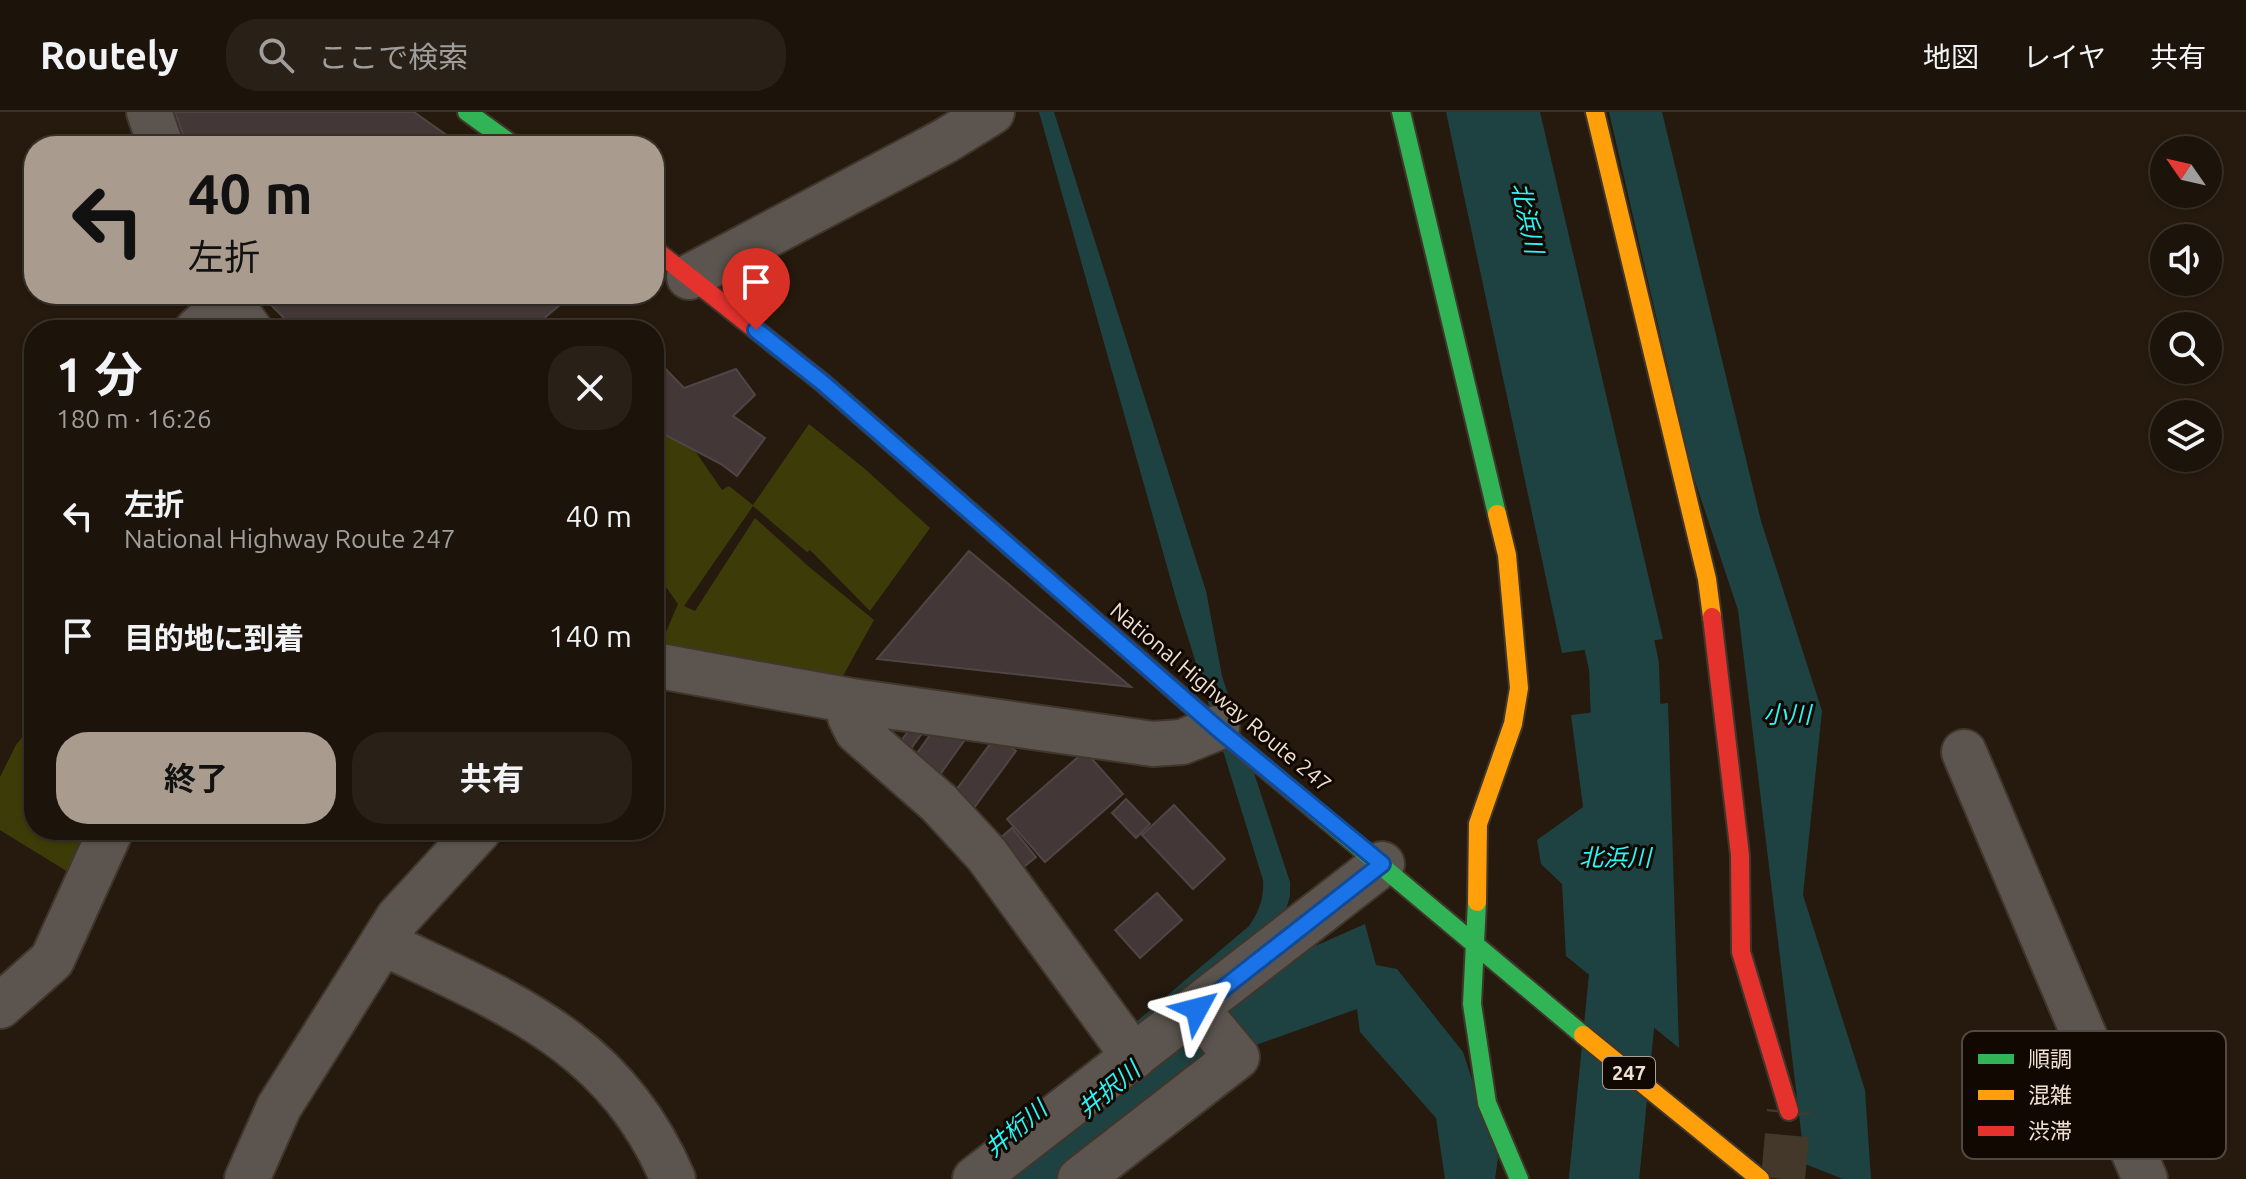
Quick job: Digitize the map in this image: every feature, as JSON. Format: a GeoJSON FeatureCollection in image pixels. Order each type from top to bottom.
{"type":"FeatureCollection","features":[{"type":"Feature","properties":{"kind":"main road"},"geometry":{"type":"LineString","coordinates":[[467,112],[500,136]]}},
{"type":"Feature","properties":{"kind":"main road"},"geometry":{"type":"LineString","coordinates":[[1401,112],[1507,555],[1518,706],[1478,824],[1477,945],[1472,1004],[1487,1103],[1519,1179]]}},
{"type":"Feature","properties":{"kind":"main road"},"geometry":{"type":"LineString","coordinates":[[1595,112],[1707,579],[1740,855],[1741,952],[1789,1111]]}},
{"type":"Feature","properties":{"kind":"main road","name":"National Highway Route 247"},"geometry":{"type":"LineString","coordinates":[[664,257],[823,383],[1217,728],[1760,1179]]}},
{"type":"Feature","properties":{"kind":"street"},"geometry":{"type":"LineString","coordinates":[[149,112],[157,136]]}},
{"type":"Feature","properties":{"kind":"street"},"geometry":{"type":"LineString","coordinates":[[689,277],[945,141],[992,112]]}},
{"type":"Feature","properties":{"kind":"street"},"geometry":{"type":"LineString","coordinates":[[215,320],[234,309]]}},
{"type":"Feature","properties":{"kind":"street"},"geometry":{"type":"LineString","coordinates":[[664,667],[852,701],[1153,744],[1182,742],[1217,728]]}},
{"type":"Feature","properties":{"kind":"street"},"geometry":{"type":"LineString","coordinates":[[852,701],[850,717],[857,731],[939,803],[987,855],[1126,1046]]}},
{"type":"Feature","properties":{"kind":"street"},"geometry":{"type":"LineString","coordinates":[[1964,752],[2082,1031]]}},
{"type":"Feature","properties":{"kind":"street"},"geometry":{"type":"LineString","coordinates":[[0,1006],[52,960],[106,840]]}},
{"type":"Feature","properties":{"kind":"street"},"geometry":{"type":"LineString","coordinates":[[247,1179],[279,1107],[398,918],[470,840]]}},
{"type":"Feature","properties":{"kind":"street"},"geometry":{"type":"LineString","coordinates":[[975,1179],[1126,1046],[1198,1010],[1382,864]]}},
{"type":"Feature","properties":{"kind":"street"},"geometry":{"type":"LineString","coordinates":[[383,943],[519,1008],[567,1040],[607,1075],[663,1157],[673,1179]]}},
{"type":"Feature","properties":{"kind":"street"},"geometry":{"type":"LineString","coordinates":[[1080,1179],[1237,1057],[1198,1010]]}},
{"type":"Feature","properties":{"kind":"street"},"geometry":{"type":"LineString","coordinates":[[2137,1159],[2145,1179]]}},
{"type":"Feature","properties":{"kind":"shaded area"},"geometry":{"type":"Polygon","coordinates":[[[809,424],[930,528],[870,611],[810,550],[807,552],[753,506],[684,606],[695,611],[755,518],[874,620],[834,692],[664,662],[664,637],[678,604],[664,584],[664,435],[684,435],[722,490],[729,486],[753,505],[809,424]]]}},
{"type":"Feature","properties":{"kind":"shaded area"},"geometry":{"type":"Polygon","coordinates":[[[24,735],[24,840],[95,840],[81,880],[0,830],[0,777],[24,735]]]}},
{"type":"Feature","properties":{"kind":"water","name":"井択川"},"geometry":{"type":"Polygon","coordinates":[[[1039,112],[1054,112],[1206,591],[1222,676],[1290,882],[1290,896],[1283,920],[1044,1100],[1249,926],[1260,904],[1263,880],[1177,602],[1039,112]]]}},
{"type":"Feature","properties":{"kind":"water"},"geometry":{"type":"Polygon","coordinates":[[[1446,112],[1540,112],[1663,639],[1562,653],[1446,112]]]}},
{"type":"Feature","properties":{"kind":"water","name":"小川"},"geometry":{"type":"Polygon","coordinates":[[[1609,112],[1662,112],[1761,521],[1822,711],[1803,895],[1865,1090],[1871,1179],[1843,1179],[1805,1164],[1738,610],[1692,472],[1609,112]]]}},
{"type":"Feature","properties":{"kind":"water","name":"北浜川"},"geometry":{"type":"Polygon","coordinates":[[[1668,703],[1679,1048],[1566,956],[1562,884],[1541,864],[1537,840],[1583,807],[1571,715],[1668,703]]]}},
{"type":"Feature","properties":{"kind":"water"},"geometry":{"type":"Polygon","coordinates":[[[1365,924],[1376,965],[1397,969],[1463,1052],[1498,1158],[1495,1179],[1445,1179],[1436,1118],[1360,1032],[1357,1009],[1222,1057],[1068,1179],[1000,1179],[1244,995],[1313,947],[1365,924]]]}},
{"type":"Feature","properties":{"kind":"water"},"geometry":{"type":"Polygon","coordinates":[[[1576,1132],[1635,1179],[1569,1179],[1576,1132]]]}},
{"type":"Feature","properties":{"kind":"building"},"geometry":{"type":"Polygon","coordinates":[[[175,112],[414,112],[448,136],[183,136],[175,112]]]}},
{"type":"Feature","properties":{"kind":"building"},"geometry":{"type":"Polygon","coordinates":[[[270,304],[561,304],[542,320],[286,320],[270,304]]]}},
{"type":"Feature","properties":{"kind":"building"},"geometry":{"type":"Polygon","coordinates":[[[664,367],[684,388],[736,369],[755,395],[733,416],[765,438],[737,476],[721,464],[664,434],[664,367]]]}},
{"type":"Feature","properties":{"kind":"building"},"geometry":{"type":"Polygon","coordinates":[[[969,551],[1131,687],[877,659],[969,551]]]}},
{"type":"Feature","properties":{"kind":"building"},"geometry":{"type":"Polygon","coordinates":[[[939,722],[969,734],[936,780],[911,762],[939,722]]]}},
{"type":"Feature","properties":{"kind":"building"},"geometry":{"type":"Polygon","coordinates":[[[913,725],[923,732],[907,754],[897,746],[913,725]]]}},
{"type":"Feature","properties":{"kind":"building"},"geometry":{"type":"Polygon","coordinates":[[[996,736],[1016,751],[968,816],[948,801],[996,736]]]}},
{"type":"Feature","properties":{"kind":"building"},"geometry":{"type":"Polygon","coordinates":[[[1085,751],[1123,794],[1045,862],[1007,819],[1085,751]]]}},
{"type":"Feature","properties":{"kind":"building"},"geometry":{"type":"Polygon","coordinates":[[[1126,799],[1150,824],[1136,838],[1112,813],[1126,799]]]}},
{"type":"Feature","properties":{"kind":"building"},"geometry":{"type":"Polygon","coordinates":[[[1174,805],[1225,859],[1193,889],[1142,835],[1174,805]]]}},
{"type":"Feature","properties":{"kind":"building"},"geometry":{"type":"Polygon","coordinates":[[[1012,828],[1036,857],[1015,874],[992,845],[1012,828]]]}},
{"type":"Feature","properties":{"kind":"building"},"geometry":{"type":"Polygon","coordinates":[[[1157,893],[1182,920],[1140,958],[1115,930],[1157,893]]]}},
{"type":"Feature","properties":{"kind":"waterway","name":"北浜川"},"geometry":{"type":"LineString","coordinates":[[1599,552],[1624,666],[1629,805]]}},
{"type":"Feature","properties":{"kind":"waterway","name":"北浜川"},"geometry":{"type":"LineString","coordinates":[[1604,1179],[1631,905]]}},
{"type":"Feature","properties":{"kind":"tunnel"},"geometry":{"type":"LineString","coordinates":[[1783,1179],[1789,1111]]}},
{"type":"Feature","properties":{"kind":"traffic: fast"},"geometry":{"type":"LineString","coordinates":[[467,112],[500,136]]}},
{"type":"Feature","properties":{"kind":"traffic: fast"},"geometry":{"type":"LineString","coordinates":[[1401,112],[1497,514]]}},
{"type":"Feature","properties":{"kind":"traffic: fast"},"geometry":{"type":"LineString","coordinates":[[1111,635],[1217,728],[1583,1035]]}},
{"type":"Feature","properties":{"kind":"traffic: fast"},"geometry":{"type":"LineString","coordinates":[[1477,902],[1472,1004],[1487,1103],[1519,1179]]}},
{"type":"Feature","properties":{"kind":"traffic: slow"},"geometry":{"type":"LineString","coordinates":[[1595,112],[1707,579],[1712,617]]}},
{"type":"Feature","properties":{"kind":"traffic: slow"},"geometry":{"type":"LineString","coordinates":[[1477,902],[1478,824],[1513,724],[1519,688],[1507,555],[1497,514]]}},
{"type":"Feature","properties":{"kind":"traffic: slow"},"geometry":{"type":"LineString","coordinates":[[1583,1035],[1760,1179]]}},
{"type":"Feature","properties":{"kind":"traffic: jam"},"geometry":{"type":"LineString","coordinates":[[664,257],[823,383],[1111,635]]}},
{"type":"Feature","properties":{"kind":"traffic: jam"},"geometry":{"type":"LineString","coordinates":[[1712,617],[1740,855],[1741,952],[1789,1111]]}},
{"type":"Feature","properties":{"kind":"route"},"geometry":{"type":"LineString","coordinates":[[756,330],[823,383],[1217,728],[1382,864],[1197,1009]]}},
{"type":"Feature","properties":{"kind":"water label","name":"井桁川"},"geometry":{"type":"Point","coordinates":[1016,1129]}}]}
